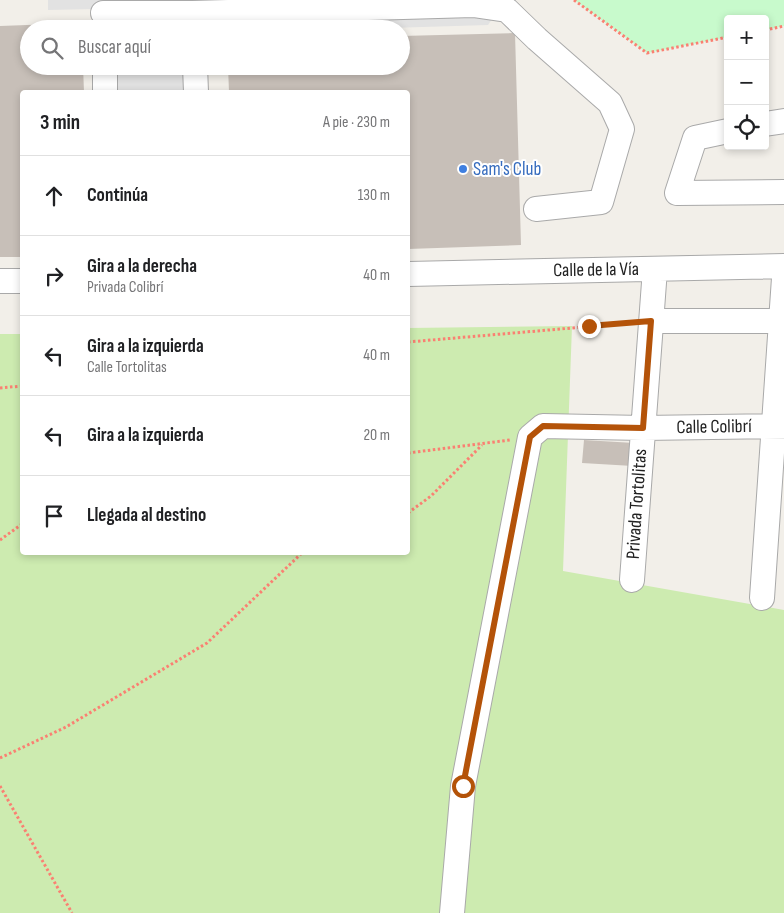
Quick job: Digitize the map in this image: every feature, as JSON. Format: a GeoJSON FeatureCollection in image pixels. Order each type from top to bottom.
{"type":"FeatureCollection","features":[{"type":"Feature","properties":{"kind":"street"},"geometry":{"type":"LineString","coordinates":[[209,20],[470,2],[507,10],[536,39],[610,103],[622,129],[601,202],[536,209]]}},
{"type":"Feature","properties":{"kind":"street"},"geometry":{"type":"LineString","coordinates":[[103,14],[181,20]]}},
{"type":"Feature","properties":{"kind":"street"},"geometry":{"type":"LineString","coordinates":[[105,75],[105,90]]}},
{"type":"Feature","properties":{"kind":"street"},"geometry":{"type":"LineString","coordinates":[[195,75],[196,90]]}},
{"type":"Feature","properties":{"kind":"street"},"geometry":{"type":"LineString","coordinates":[[769,123],[784,120]]}},
{"type":"Feature","properties":{"kind":"street"},"geometry":{"type":"LineString","coordinates":[[724,132],[695,138],[677,194],[784,192]]}},
{"type":"Feature","properties":{"kind":"street","name":"Calle de la Vía"},"geometry":{"type":"LineString","coordinates":[[410,274],[784,266]]}},
{"type":"Feature","properties":{"kind":"street","name":"Privada Tortolitas"},"geometry":{"type":"LineString","coordinates":[[632,580],[655,269]]}},
{"type":"Feature","properties":{"kind":"street"},"geometry":{"type":"LineString","coordinates":[[762,598],[779,426],[784,278]]}},
{"type":"Feature","properties":{"kind":"street"},"geometry":{"type":"LineString","coordinates":[[0,281],[20,281]]}},
{"type":"Feature","properties":{"kind":"street"},"geometry":{"type":"LineString","coordinates":[[651,321],[782,321]]}},
{"type":"Feature","properties":{"kind":"street","name":"Calle Colibrí"},"geometry":{"type":"LineString","coordinates":[[537,432],[779,426]]}},
{"type":"Feature","properties":{"kind":"street"},"geometry":{"type":"LineString","coordinates":[[452,913],[463,786],[537,432]]}},
{"type":"Feature","properties":{"kind":"path"},"geometry":{"type":"LineString","coordinates":[[574,0],[647,52],[724,38]]}},
{"type":"Feature","properties":{"kind":"path"},"geometry":{"type":"LineString","coordinates":[[769,29],[784,26]]}},
{"type":"Feature","properties":{"kind":"path"},"geometry":{"type":"LineString","coordinates":[[410,342],[651,321]]}},
{"type":"Feature","properties":{"kind":"path"},"geometry":{"type":"LineString","coordinates":[[0,388],[20,386]]}},
{"type":"Feature","properties":{"kind":"path"},"geometry":{"type":"LineString","coordinates":[[410,453],[484,444],[537,432]]}},
{"type":"Feature","properties":{"kind":"path"},"geometry":{"type":"LineString","coordinates":[[410,512],[431,496],[484,444]]}},
{"type":"Feature","properties":{"kind":"path"},"geometry":{"type":"LineString","coordinates":[[0,540],[20,525]]}},
{"type":"Feature","properties":{"kind":"path"},"geometry":{"type":"LineString","coordinates":[[0,758],[66,727],[207,643],[299,555]]}},
{"type":"Feature","properties":{"kind":"path"},"geometry":{"type":"LineString","coordinates":[[0,786],[72,913]]}},
{"type":"Feature","properties":{"kind":"green space"},"geometry":{"type":"Polygon","coordinates":[[[574,0],[784,0],[784,26],[769,29],[769,15],[724,15],[724,38],[647,53],[574,0]]]}},
{"type":"Feature","properties":{"kind":"green space"},"geometry":{"type":"Polygon","coordinates":[[[572,326],[563,571],[784,610],[784,913],[0,913],[0,334],[20,334],[20,555],[410,555],[410,328],[572,326]]]}},
{"type":"Feature","properties":{"kind":"shaded area"},"geometry":{"type":"Polygon","coordinates":[[[48,0],[504,1],[488,25],[410,27],[410,20],[96,20],[95,9],[48,10],[48,0]]]}},
{"type":"Feature","properties":{"kind":"shaded area"},"geometry":{"type":"Polygon","coordinates":[[[96,75],[204,75],[204,90],[96,90],[96,75]]]}},
{"type":"Feature","properties":{"kind":"building"},"geometry":{"type":"Polygon","coordinates":[[[20,25],[20,75],[83,75],[84,90],[20,90],[20,257],[0,257],[0,26],[20,25]]]}},
{"type":"Feature","properties":{"kind":"building","name":"Sam's Club"},"geometry":{"type":"Polygon","coordinates":[[[515,33],[521,245],[410,249],[410,90],[229,90],[228,75],[410,75],[410,36],[515,33]]]}},
{"type":"Feature","properties":{"kind":"building"},"geometry":{"type":"Polygon","coordinates":[[[584,440],[634,443],[633,466],[582,463],[584,440]]]}},
{"type":"Feature","properties":{"kind":"place","name":"Sam's Club"},"geometry":{"type":"Point","coordinates":[463,169]}},
{"type":"Feature","properties":{"kind":"route"},"geometry":{"type":"LineString","coordinates":[[463,786],[530,437],[543,426],[643,428],[651,321],[589,326]]}}]}
